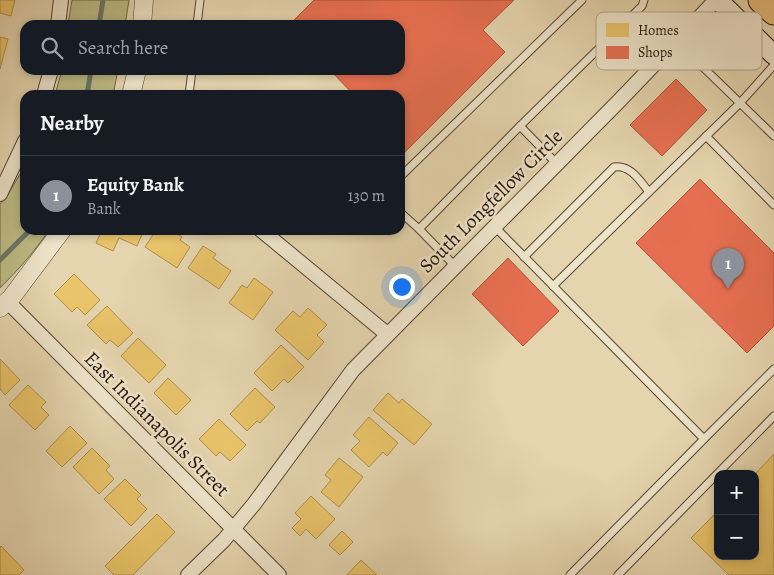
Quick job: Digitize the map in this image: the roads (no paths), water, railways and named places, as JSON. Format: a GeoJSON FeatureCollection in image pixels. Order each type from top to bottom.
{"type":"FeatureCollection","features":[{"type":"Feature","properties":{"kind":"highway"},"geometry":{"type":"LineString","coordinates":[[761,0],[774,12]]}},
{"type":"Feature","properties":{"kind":"main road"},"geometry":{"type":"LineString","coordinates":[[717,0],[729,12]]}},
{"type":"Feature","properties":{"kind":"main road"},"geometry":{"type":"LineString","coordinates":[[762,43],[774,55]]}},
{"type":"Feature","properties":{"kind":"street"},"geometry":{"type":"LineString","coordinates":[[59,20],[61,0]]}},
{"type":"Feature","properties":{"kind":"street"},"geometry":{"type":"LineString","coordinates":[[142,20],[144,0]]}},
{"type":"Feature","properties":{"kind":"street","name":"South Longfellow Circle"},"geometry":{"type":"LineString","coordinates":[[705,12],[717,0]]}},
{"type":"Feature","properties":{"kind":"street","name":"South Longfellow Circle"},"geometry":{"type":"LineString","coordinates":[[188,575],[224,540],[254,504],[353,370],[648,70]]}},
{"type":"Feature","properties":{"kind":"street"},"geometry":{"type":"LineString","coordinates":[[45,90],[50,75]]}},
{"type":"Feature","properties":{"kind":"street"},"geometry":{"type":"LineString","coordinates":[[132,90],[136,75]]}},
{"type":"Feature","properties":{"kind":"street"},"geometry":{"type":"LineString","coordinates":[[0,194],[20,152]]}},
{"type":"Feature","properties":{"kind":"street"},"geometry":{"type":"LineString","coordinates":[[4,305],[58,235]]}},
{"type":"Feature","properties":{"kind":"street"},"geometry":{"type":"LineString","coordinates":[[267,235],[387,334]]}},
{"type":"Feature","properties":{"kind":"street","name":"East Indianapolis Street"},"geometry":{"type":"LineString","coordinates":[[4,305],[279,575]]}},
{"type":"Feature","properties":{"kind":"lane"},"geometry":{"type":"LineString","coordinates":[[198,20],[200,0]]}},
{"type":"Feature","properties":{"kind":"lane"},"geometry":{"type":"LineString","coordinates":[[405,172],[582,0]]}},
{"type":"Feature","properties":{"kind":"lane"},"geometry":{"type":"LineString","coordinates":[[636,12],[642,6],[644,0]]}},
{"type":"Feature","properties":{"kind":"lane"},"geometry":{"type":"LineString","coordinates":[[418,229],[596,51]]}},
{"type":"Feature","properties":{"kind":"lane"},"geometry":{"type":"LineString","coordinates":[[553,286],[740,103],[774,65]]}},
{"type":"Feature","properties":{"kind":"lane"},"geometry":{"type":"LineString","coordinates":[[706,70],[774,136]]}},
{"type":"Feature","properties":{"kind":"lane"},"geometry":{"type":"LineString","coordinates":[[190,90],[191,75]]}},
{"type":"Feature","properties":{"kind":"lane"},"geometry":{"type":"LineString","coordinates":[[520,126],[557,164]]}},
{"type":"Feature","properties":{"kind":"lane"},"geometry":{"type":"LineString","coordinates":[[706,136],[774,205]]}},
{"type":"Feature","properties":{"kind":"lane"},"geometry":{"type":"LineString","coordinates":[[524,257],[614,167],[620,166],[630,170],[649,192]]}},
{"type":"Feature","properties":{"kind":"lane"},"geometry":{"type":"LineString","coordinates":[[405,217],[455,266]]}},
{"type":"Feature","properties":{"kind":"lane"},"geometry":{"type":"LineString","coordinates":[[494,227],[704,439]]}},
{"type":"Feature","properties":{"kind":"lane"},"geometry":{"type":"LineString","coordinates":[[570,575],[774,370]]}},
{"type":"Feature","properties":{"kind":"lane"},"geometry":{"type":"LineString","coordinates":[[618,575],[774,416]]}},
{"type":"Feature","properties":{"kind":"waterway"},"geometry":{"type":"LineString","coordinates":[[100,20],[103,0]]}},
{"type":"Feature","properties":{"kind":"waterway"},"geometry":{"type":"LineString","coordinates":[[88,90],[90,75]]}},
{"type":"Feature","properties":{"kind":"waterway"},"geometry":{"type":"LineString","coordinates":[[0,260],[25,235]]}},
{"type":"Feature","properties":{"kind":"place","name":"Equity Bank"},"geometry":{"type":"Point","coordinates":[728,289]}}]}
